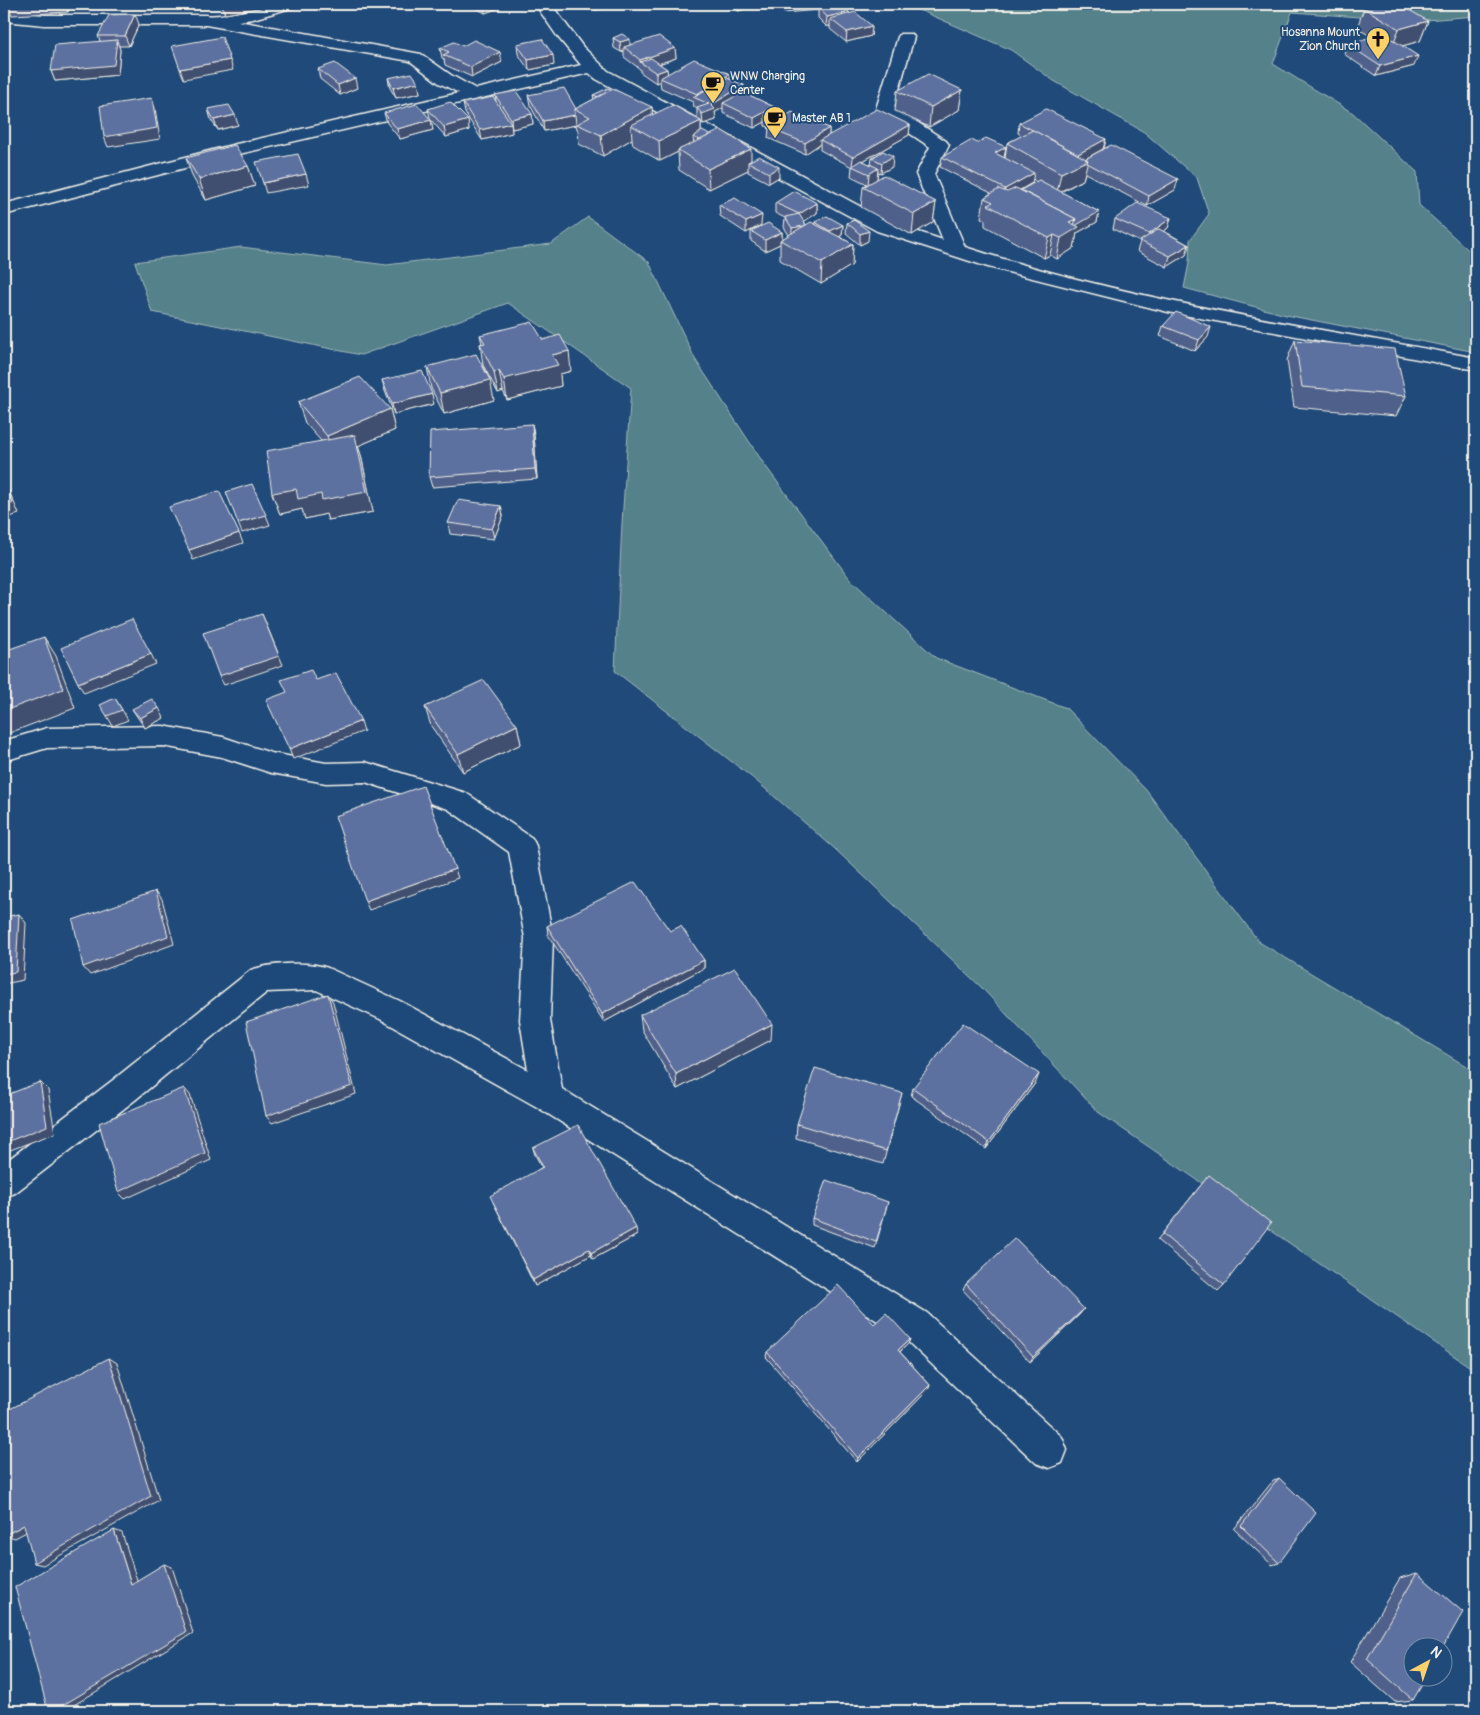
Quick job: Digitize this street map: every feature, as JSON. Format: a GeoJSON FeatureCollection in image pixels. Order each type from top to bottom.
{"type":"FeatureCollection","features":[{"type":"Feature","properties":{"kind":"street"},"geometry":{"type":"LineString","coordinates":[[4,16],[44,20],[206,20],[254,14],[288,4]]}},
{"type":"Feature","properties":{"kind":"street"},"geometry":{"type":"LineString","coordinates":[[543,4],[592,67],[602,76],[884,227],[994,264],[1168,306],[1476,364]]}},
{"type":"Feature","properties":{"kind":"street"},"geometry":{"type":"LineString","coordinates":[[206,20],[415,57],[445,79],[474,94]]}},
{"type":"Feature","properties":{"kind":"street"},"geometry":{"type":"LineString","coordinates":[[906,38],[885,109],[940,145],[925,174],[957,250]]}},
{"type":"Feature","properties":{"kind":"street"},"geometry":{"type":"LineString","coordinates":[[4,210],[232,150],[592,67]]}},
{"type":"Feature","properties":{"kind":"street"},"geometry":{"type":"LineString","coordinates":[[4,751],[47,738],[163,736],[223,747],[271,763],[317,772],[365,772],[457,801],[522,846],[530,900],[539,938],[535,1020],[548,1097]]}},
{"type":"Feature","properties":{"kind":"street"},"geometry":{"type":"LineString","coordinates":[[4,1182],[124,1090],[261,979],[318,978],[390,1010],[548,1097],[915,1325],[1049,1450]]}},
{"type":"Feature","properties":{"kind":"green space"},"geometry":{"type":"Polygon","coordinates":[[[899,4],[1476,4],[1476,16],[1414,21],[1292,12],[1273,64],[1353,113],[1417,172],[1419,205],[1476,257],[1476,352],[1286,315],[1184,288],[1189,263],[1190,240],[1209,214],[1197,178],[1144,132],[1054,81],[1011,50],[924,12],[899,4]]]}},
{"type":"Feature","properties":{"kind":"green space"},"geometry":{"type":"Polygon","coordinates":[[[588,217],[649,262],[695,359],[764,464],[850,579],[936,658],[1066,708],[1146,790],[1259,942],[1476,1072],[1476,1371],[1098,1112],[981,987],[835,849],[754,779],[615,671],[631,388],[508,303],[361,355],[152,312],[135,262],[241,247],[387,265],[551,244],[588,217]]]}},
{"type":"Feature","properties":{"kind":"building"},"geometry":{"type":"Polygon","coordinates":[[[840,4],[849,12],[827,17],[819,8],[840,4]]]}},
{"type":"Feature","properties":{"kind":"building"},"geometry":{"type":"Polygon","coordinates":[[[1380,4],[1399,4],[1428,21],[1399,29],[1364,8],[1380,4]]]}},
{"type":"Feature","properties":{"kind":"building"},"geometry":{"type":"Polygon","coordinates":[[[855,12],[872,26],[847,32],[830,19],[855,12]]]}},
{"type":"Feature","properties":{"kind":"building"},"geometry":{"type":"Polygon","coordinates":[[[135,14],[125,36],[98,36],[109,15],[135,14]]]}},
{"type":"Feature","properties":{"kind":"building"},"geometry":{"type":"Polygon","coordinates":[[[622,34],[630,39],[620,42],[613,38],[622,34]]]}},
{"type":"Feature","properties":{"kind":"building"},"geometry":{"type":"Polygon","coordinates":[[[1384,34],[1418,56],[1380,66],[1347,44],[1384,34]]]}},
{"type":"Feature","properties":{"kind":"building"},"geometry":{"type":"Polygon","coordinates":[[[659,36],[675,48],[640,60],[624,47],[659,36]]]}},
{"type":"Feature","properties":{"kind":"building"},"geometry":{"type":"Polygon","coordinates":[[[222,37],[230,60],[180,69],[172,46],[222,37]]]}},
{"type":"Feature","properties":{"kind":"building"},"geometry":{"type":"Polygon","coordinates":[[[542,39],[553,55],[528,60],[517,44],[542,39]]]}},
{"type":"Feature","properties":{"kind":"building"},"geometry":{"type":"Polygon","coordinates":[[[117,40],[114,65],[51,71],[55,45],[117,40]]]}},
{"type":"Feature","properties":{"kind":"building"},"geometry":{"type":"Polygon","coordinates":[[[474,40],[500,52],[471,67],[443,55],[449,52],[440,48],[454,42],[463,46],[474,40]]]}},
{"type":"Feature","properties":{"kind":"building"},"geometry":{"type":"Polygon","coordinates":[[[651,58],[667,69],[656,73],[640,62],[651,58]]]}},
{"type":"Feature","properties":{"kind":"building"},"geometry":{"type":"Polygon","coordinates":[[[694,59],[730,74],[697,94],[660,78],[694,59]]]}},
{"type":"Feature","properties":{"kind":"building"},"geometry":{"type":"Polygon","coordinates":[[[335,63],[355,78],[338,85],[318,69],[335,63]]]}},
{"type":"Feature","properties":{"kind":"building"},"geometry":{"type":"Polygon","coordinates":[[[412,73],[418,82],[393,88],[388,78],[412,73]]]}},
{"type":"Feature","properties":{"kind":"building"},"geometry":{"type":"Polygon","coordinates":[[[928,74],[962,90],[931,107],[897,91],[928,74]]]}},
{"type":"Feature","properties":{"kind":"building"},"geometry":{"type":"Polygon","coordinates":[[[727,78],[744,85],[711,105],[715,109],[702,114],[697,108],[709,104],[693,97],[727,78]]]}},
{"type":"Feature","properties":{"kind":"building"},"geometry":{"type":"Polygon","coordinates":[[[564,88],[576,109],[575,115],[543,121],[528,95],[564,88]]]}},
{"type":"Feature","properties":{"kind":"building"},"geometry":{"type":"Polygon","coordinates":[[[608,88],[611,90],[598,97],[593,95],[608,88]]]}},
{"type":"Feature","properties":{"kind":"building"},"geometry":{"type":"Polygon","coordinates":[[[613,89],[652,107],[601,135],[577,124],[590,117],[575,109],[613,89]]]}},
{"type":"Feature","properties":{"kind":"building"},"geometry":{"type":"Polygon","coordinates":[[[516,91],[532,114],[511,119],[495,95],[516,91]]]}},
{"type":"Feature","properties":{"kind":"building"},"geometry":{"type":"Polygon","coordinates":[[[743,92],[774,107],[754,118],[723,103],[743,92]]]}},
{"type":"Feature","properties":{"kind":"building"},"geometry":{"type":"Polygon","coordinates":[[[493,97],[511,123],[480,130],[463,103],[493,97]]]}},
{"type":"Feature","properties":{"kind":"building"},"geometry":{"type":"Polygon","coordinates":[[[152,98],[157,128],[104,137],[100,106],[152,98]]]}},
{"type":"Feature","properties":{"kind":"building"},"geometry":{"type":"Polygon","coordinates":[[[450,102],[468,120],[444,127],[428,109],[450,102]]]}},
{"type":"Feature","properties":{"kind":"building"},"geometry":{"type":"Polygon","coordinates":[[[417,104],[431,120],[397,129],[384,113],[417,104]]]}},
{"type":"Feature","properties":{"kind":"building"},"geometry":{"type":"Polygon","coordinates":[[[229,105],[235,115],[214,120],[208,109],[229,105]]]}},
{"type":"Feature","properties":{"kind":"building"},"geometry":{"type":"Polygon","coordinates":[[[673,105],[701,121],[659,141],[631,125],[673,105]]]}},
{"type":"Feature","properties":{"kind":"building"},"geometry":{"type":"Polygon","coordinates":[[[777,109],[787,114],[775,120],[765,115],[777,109]]]}},
{"type":"Feature","properties":{"kind":"building"},"geometry":{"type":"Polygon","coordinates":[[[877,109],[910,125],[853,157],[820,140],[877,109]]]}},
{"type":"Feature","properties":{"kind":"building"},"geometry":{"type":"Polygon","coordinates":[[[1046,109],[1106,139],[1078,154],[1019,123],[1046,109]]]}},
{"type":"Feature","properties":{"kind":"building"},"geometry":{"type":"Polygon","coordinates":[[[792,112],[829,128],[805,143],[768,128],[792,112]]]}},
{"type":"Feature","properties":{"kind":"building"},"geometry":{"type":"Polygon","coordinates":[[[721,130],[751,149],[708,169],[678,150],[721,130]]]}},
{"type":"Feature","properties":{"kind":"building"},"geometry":{"type":"Polygon","coordinates":[[[1033,130],[1088,160],[1061,173],[1007,143],[1033,130]]]}},
{"type":"Feature","properties":{"kind":"building"},"geometry":{"type":"Polygon","coordinates":[[[702,131],[710,135],[700,140],[693,137],[702,131]]]}},
{"type":"Feature","properties":{"kind":"building"},"geometry":{"type":"Polygon","coordinates":[[[986,138],[1006,147],[995,153],[1034,173],[1005,189],[942,157],[972,140],[977,143],[986,138]]]}},
{"type":"Feature","properties":{"kind":"building"},"geometry":{"type":"Polygon","coordinates":[[[235,145],[248,166],[199,179],[186,158],[235,145]]]}},
{"type":"Feature","properties":{"kind":"building"},"geometry":{"type":"Polygon","coordinates":[[[1111,145],[1178,179],[1149,196],[1087,163],[1088,160],[1085,159],[1111,145]]]}},
{"type":"Feature","properties":{"kind":"building"},"geometry":{"type":"Polygon","coordinates":[[[883,151],[893,156],[882,163],[872,158],[883,151]]]}},
{"type":"Feature","properties":{"kind":"building"},"geometry":{"type":"Polygon","coordinates":[[[298,154],[306,174],[263,183],[256,162],[298,154]]]}},
{"type":"Feature","properties":{"kind":"building"},"geometry":{"type":"Polygon","coordinates":[[[759,156],[779,167],[769,173],[748,162],[759,156]]]}},
{"type":"Feature","properties":{"kind":"building"},"geometry":{"type":"Polygon","coordinates":[[[861,160],[878,168],[869,174],[852,166],[861,160]]]}},
{"type":"Feature","properties":{"kind":"building"},"geometry":{"type":"Polygon","coordinates":[[[884,175],[936,202],[914,214],[863,187],[884,175]]]}},
{"type":"Feature","properties":{"kind":"building"},"geometry":{"type":"Polygon","coordinates":[[[1039,180],[1099,212],[1075,226],[1076,219],[1021,190],[1039,180]]]}},
{"type":"Feature","properties":{"kind":"building"},"geometry":{"type":"Polygon","coordinates":[[[1016,188],[1076,219],[1069,222],[1079,227],[1061,238],[1054,235],[1049,238],[988,205],[993,202],[984,198],[999,189],[1007,192],[1016,188]]]}},
{"type":"Feature","properties":{"kind":"building"},"geometry":{"type":"Polygon","coordinates":[[[794,191],[817,203],[799,214],[775,203],[794,191]]]}},
{"type":"Feature","properties":{"kind":"building"},"geometry":{"type":"Polygon","coordinates":[[[735,198],[762,215],[746,222],[719,205],[735,198]]]}},
{"type":"Feature","properties":{"kind":"building"},"geometry":{"type":"Polygon","coordinates":[[[1137,203],[1171,218],[1149,234],[1115,219],[1137,203]]]}},
{"type":"Feature","properties":{"kind":"building"},"geometry":{"type":"Polygon","coordinates":[[[799,214],[806,225],[792,228],[785,217],[799,214]]]}},
{"type":"Feature","properties":{"kind":"building"},"geometry":{"type":"Polygon","coordinates":[[[827,216],[843,225],[830,231],[815,222],[827,216]]]}},
{"type":"Feature","properties":{"kind":"building"},"geometry":{"type":"Polygon","coordinates":[[[854,220],[869,231],[860,234],[847,223],[854,220]]]}},
{"type":"Feature","properties":{"kind":"building"},"geometry":{"type":"Polygon","coordinates":[[[811,222],[853,244],[822,263],[780,240],[811,222]]]}},
{"type":"Feature","properties":{"kind":"building"},"geometry":{"type":"Polygon","coordinates":[[[768,223],[782,232],[765,240],[751,231],[768,223]]]}},
{"type":"Feature","properties":{"kind":"building"},"geometry":{"type":"Polygon","coordinates":[[[1159,229],[1189,245],[1170,256],[1140,241],[1159,229]]]}},
{"type":"Feature","properties":{"kind":"building"},"geometry":{"type":"Polygon","coordinates":[[[1176,312],[1211,327],[1199,340],[1163,326],[1176,312]]]}},
{"type":"Feature","properties":{"kind":"building"},"geometry":{"type":"Polygon","coordinates":[[[532,322],[543,340],[560,335],[569,351],[552,355],[558,365],[504,379],[499,371],[494,372],[480,344],[485,343],[480,335],[532,322]]]}},
{"type":"Feature","properties":{"kind":"building"},"geometry":{"type":"Polygon","coordinates":[[[1295,340],[1395,349],[1406,396],[1302,387],[1295,340]]]}},
{"type":"Feature","properties":{"kind":"building"},"geometry":{"type":"Polygon","coordinates":[[[476,354],[490,380],[440,393],[427,367],[476,354]]]}},
{"type":"Feature","properties":{"kind":"building"},"geometry":{"type":"Polygon","coordinates":[[[422,371],[432,394],[392,404],[382,380],[422,371]]]}},
{"type":"Feature","properties":{"kind":"building"},"geometry":{"type":"Polygon","coordinates":[[[360,377],[390,409],[327,436],[298,402],[360,377]]]}},
{"type":"Feature","properties":{"kind":"building"},"geometry":{"type":"Polygon","coordinates":[[[532,424],[535,469],[429,477],[430,432],[532,424]]]}},
{"type":"Feature","properties":{"kind":"building"},"geometry":{"type":"Polygon","coordinates":[[[355,435],[367,492],[322,500],[321,494],[298,499],[296,489],[272,493],[266,451],[355,435]]]}},
{"type":"Feature","properties":{"kind":"building"},"geometry":{"type":"Polygon","coordinates":[[[4,482],[13,503],[4,507],[4,482]]]}},
{"type":"Feature","properties":{"kind":"building"},"geometry":{"type":"Polygon","coordinates":[[[252,484],[266,515],[238,523],[226,492],[252,484]]]}},
{"type":"Feature","properties":{"kind":"building"},"geometry":{"type":"Polygon","coordinates":[[[219,491],[239,533],[189,550],[169,507],[219,491]]]}},
{"type":"Feature","properties":{"kind":"building"},"geometry":{"type":"Polygon","coordinates":[[[458,500],[501,506],[492,529],[448,523],[458,500]]]}},
{"type":"Feature","properties":{"kind":"building"},"geometry":{"type":"Polygon","coordinates":[[[262,614],[279,656],[219,676],[203,633],[262,614]]]}},
{"type":"Feature","properties":{"kind":"building"},"geometry":{"type":"Polygon","coordinates":[[[132,619],[151,654],[78,683],[61,648],[132,619]]]}},
{"type":"Feature","properties":{"kind":"building"},"geometry":{"type":"Polygon","coordinates":[[[44,637],[63,689],[4,711],[4,651],[44,637]]]}},
{"type":"Feature","properties":{"kind":"building"},"geometry":{"type":"Polygon","coordinates":[[[311,670],[316,680],[336,673],[361,721],[289,749],[266,700],[287,692],[281,680],[311,670]]]}},
{"type":"Feature","properties":{"kind":"building"},"geometry":{"type":"Polygon","coordinates":[[[484,680],[517,725],[458,754],[425,707],[484,680]]]}},
{"type":"Feature","properties":{"kind":"building"},"geometry":{"type":"Polygon","coordinates":[[[115,698],[122,710],[107,716],[100,705],[115,698]]]}},
{"type":"Feature","properties":{"kind":"building"},"geometry":{"type":"Polygon","coordinates":[[[152,699],[159,708],[140,718],[132,709],[152,699]]]}},
{"type":"Feature","properties":{"kind":"building"},"geometry":{"type":"Polygon","coordinates":[[[423,786],[455,869],[365,901],[335,816],[423,786]]]}},
{"type":"Feature","properties":{"kind":"building"},"geometry":{"type":"Polygon","coordinates":[[[635,882],[670,931],[681,926],[704,960],[602,1014],[547,926],[635,882]]]}},
{"type":"Feature","properties":{"kind":"building"},"geometry":{"type":"Polygon","coordinates":[[[156,891],[168,936],[83,967],[73,920],[156,891]]]}},
{"type":"Feature","properties":{"kind":"building"},"geometry":{"type":"Polygon","coordinates":[[[19,914],[16,972],[4,974],[4,917],[19,914]]]}},
{"type":"Feature","properties":{"kind":"building"},"geometry":{"type":"Polygon","coordinates":[[[735,968],[772,1024],[676,1074],[640,1015],[735,968]]]}},
{"type":"Feature","properties":{"kind":"building"},"geometry":{"type":"Polygon","coordinates":[[[328,994],[352,1086],[266,1116],[246,1022],[328,994]]]}},
{"type":"Feature","properties":{"kind":"building"},"geometry":{"type":"Polygon","coordinates":[[[963,1023],[1039,1074],[989,1142],[913,1088],[963,1023]]]}},
{"type":"Feature","properties":{"kind":"building"},"geometry":{"type":"Polygon","coordinates":[[[815,1068],[902,1093],[886,1151],[797,1124],[815,1068]]]}},
{"type":"Feature","properties":{"kind":"building"},"geometry":{"type":"Polygon","coordinates":[[[40,1082],[47,1126],[4,1143],[4,1096],[40,1082]]]}},
{"type":"Feature","properties":{"kind":"building"},"geometry":{"type":"Polygon","coordinates":[[[184,1088],[205,1153],[118,1192],[99,1123],[184,1088]]]}},
{"type":"Feature","properties":{"kind":"building"},"geometry":{"type":"Polygon","coordinates":[[[578,1125],[636,1228],[591,1253],[589,1249],[533,1280],[490,1196],[543,1167],[533,1148],[578,1125]]]}},
{"type":"Feature","properties":{"kind":"building"},"geometry":{"type":"Polygon","coordinates":[[[1209,1175],[1271,1223],[1224,1285],[1162,1234],[1209,1175]]]}},
{"type":"Feature","properties":{"kind":"building"},"geometry":{"type":"Polygon","coordinates":[[[826,1180],[888,1202],[876,1242],[812,1218],[826,1180]]]}},
{"type":"Feature","properties":{"kind":"building"},"geometry":{"type":"Polygon","coordinates":[[[1015,1238],[1084,1309],[1033,1357],[966,1284],[1015,1238]]]}},
{"type":"Feature","properties":{"kind":"building"},"geometry":{"type":"Polygon","coordinates":[[[838,1285],[874,1324],[886,1313],[910,1339],[898,1350],[930,1385],[858,1458],[767,1352],[838,1285]]]}},
{"type":"Feature","properties":{"kind":"building"},"geometry":{"type":"Polygon","coordinates":[[[109,1358],[151,1496],[34,1563],[24,1525],[5,1535],[4,1412],[109,1358]]]}},
{"type":"Feature","properties":{"kind":"building"},"geometry":{"type":"Polygon","coordinates":[[[1279,1478],[1316,1513],[1279,1563],[1241,1526],[1279,1478]]]}},
{"type":"Feature","properties":{"kind":"building"},"geometry":{"type":"Polygon","coordinates":[[[114,1530],[131,1584],[164,1564],[186,1632],[53,1711],[48,1711],[15,1587],[114,1530]]]}},
{"type":"Feature","properties":{"kind":"building"},"geometry":{"type":"Polygon","coordinates":[[[1417,1573],[1463,1612],[1448,1638],[1402,1638],[1402,1688],[1420,1688],[1413,1700],[1367,1659],[1417,1573]]]}},
{"type":"Feature","properties":{"kind":"place","name":"Hosanna Mount Zion Church"},"geometry":{"type":"Point","coordinates":[1378,60]}},
{"type":"Feature","properties":{"kind":"place","name":"WNW Charging Center"},"geometry":{"type":"Point","coordinates":[713,104]}},
{"type":"Feature","properties":{"kind":"place","name":"Master AB 1"},"geometry":{"type":"Point","coordinates":[775,139]}}]}
